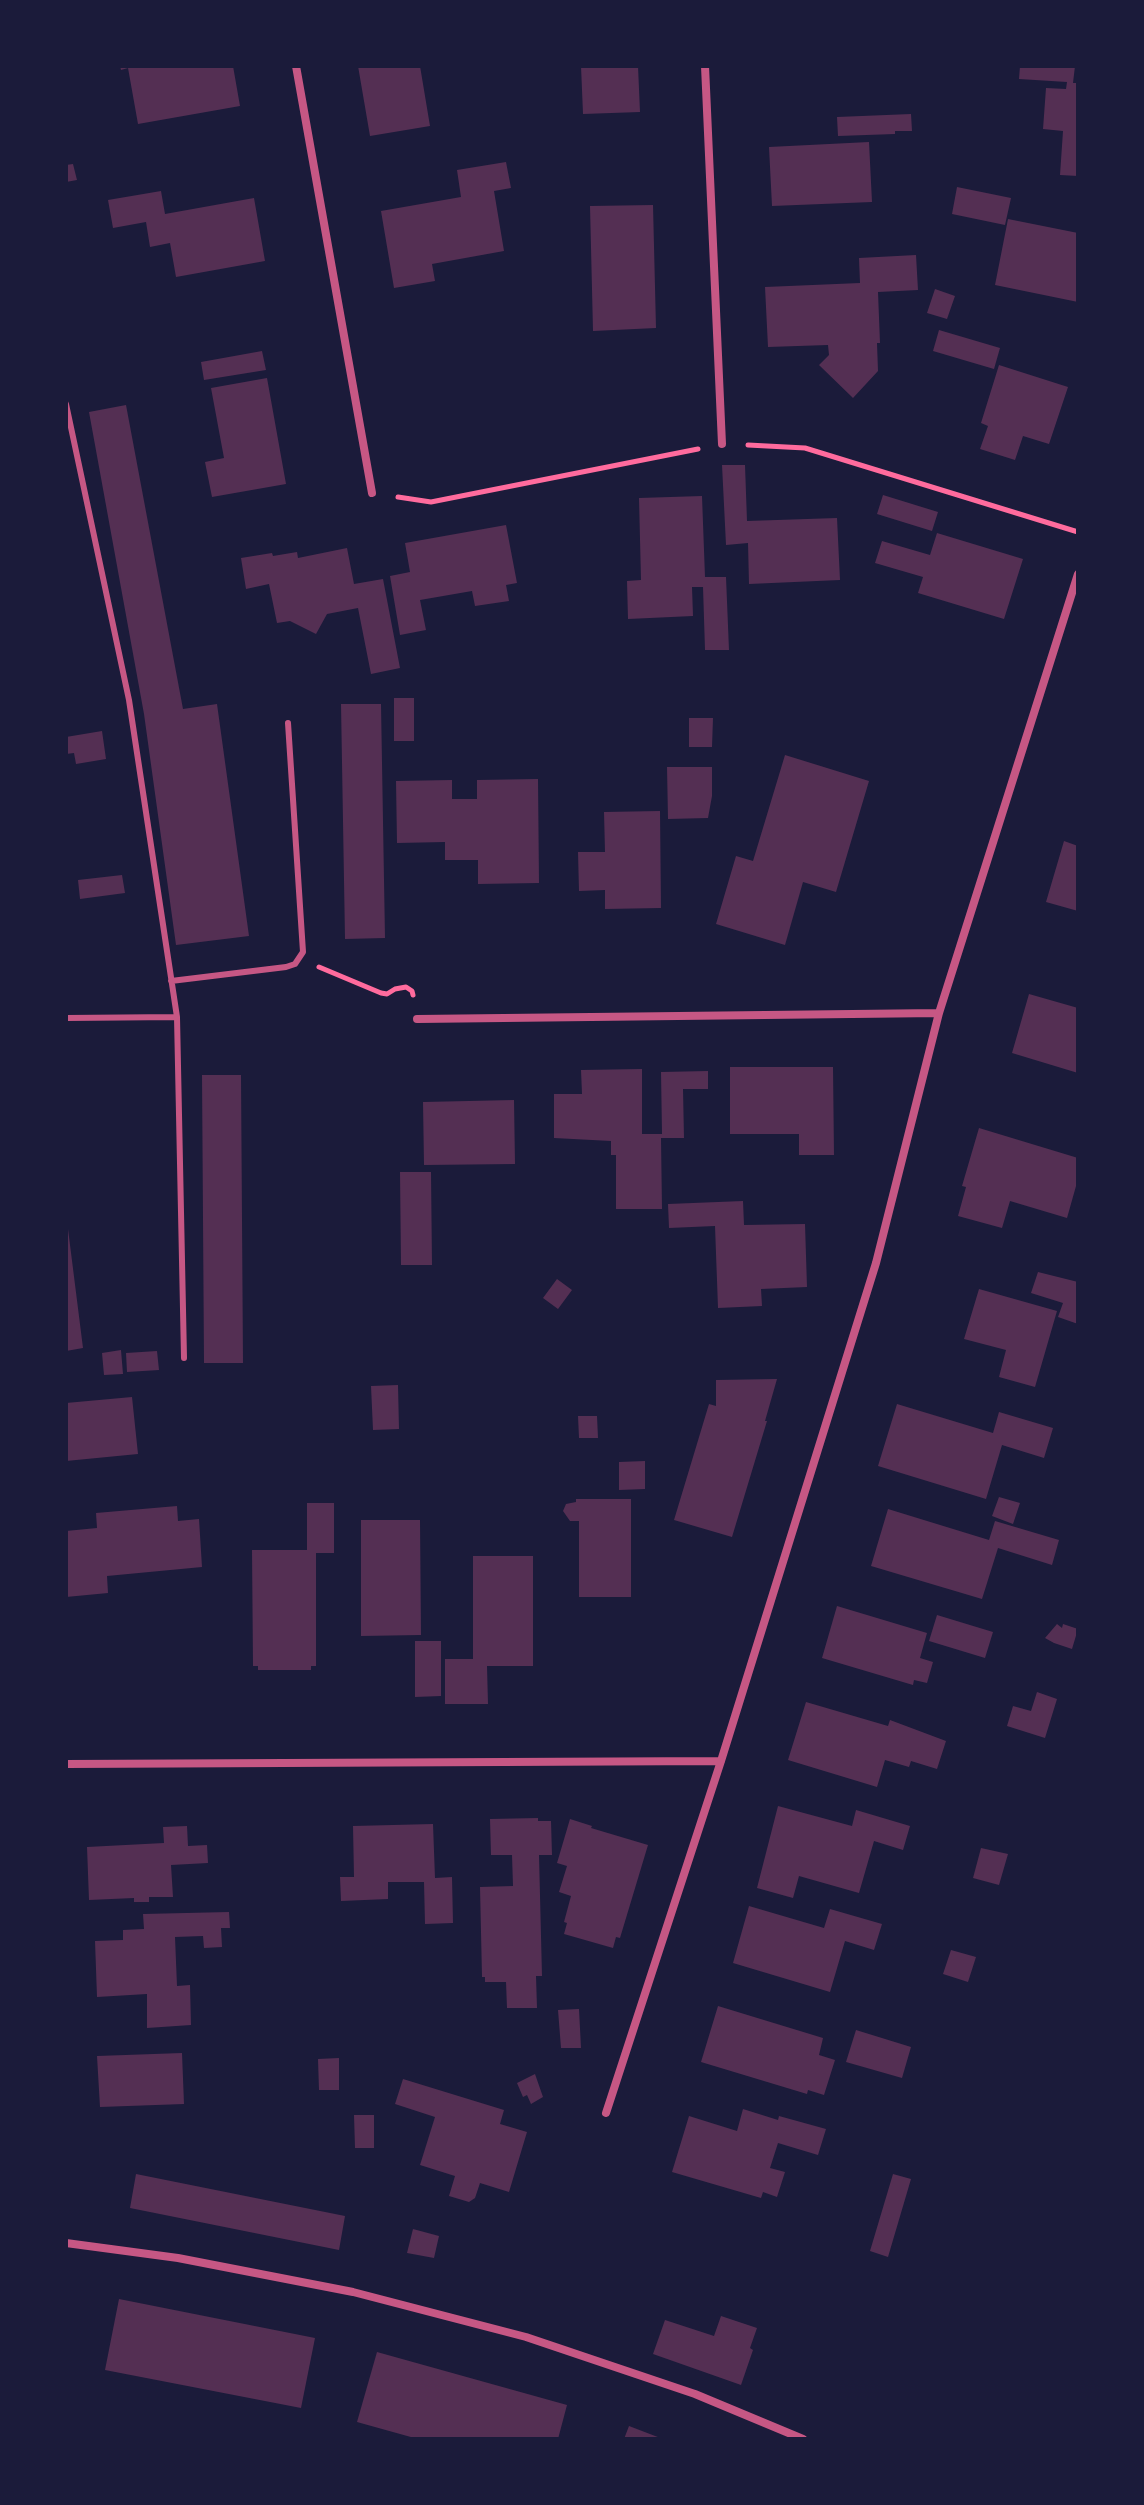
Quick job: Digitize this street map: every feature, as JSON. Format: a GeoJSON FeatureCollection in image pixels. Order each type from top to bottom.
{"type":"FeatureCollection","features":[{"type":"Feature","properties":{"kind":"street"},"geometry":{"type":"LineString","coordinates":[[296,66],[372,493]]}},
{"type":"Feature","properties":{"kind":"street"},"geometry":{"type":"LineString","coordinates":[[705,66],[722,444]]}},
{"type":"Feature","properties":{"kind":"street"},"geometry":{"type":"LineString","coordinates":[[606,2113],[721,1761],[876,1263],[939,1013],[1078,574]]}},
{"type":"Feature","properties":{"kind":"street"},"geometry":{"type":"LineString","coordinates":[[417,1019],[939,1013]]}},
{"type":"Feature","properties":{"kind":"street"},"geometry":{"type":"LineString","coordinates":[[66,1764],[721,1761]]}},
{"type":"Feature","properties":{"kind":"street"},"geometry":{"type":"LineString","coordinates":[[66,2243],[178,2258],[353,2292],[526,2337],[695,2394],[803,2439]]}},
{"type":"Feature","properties":{"kind":"lane"},"geometry":{"type":"LineString","coordinates":[[66,404],[129,700],[177,1017],[184,1358]]}},
{"type":"Feature","properties":{"kind":"lane"},"geometry":{"type":"LineString","coordinates":[[171,981],[286,967],[300,959],[303,943],[288,723]]}},
{"type":"Feature","properties":{"kind":"lane"},"geometry":{"type":"LineString","coordinates":[[66,1018],[177,1017]]}},
{"type":"Feature","properties":{"kind":"path"},"geometry":{"type":"LineString","coordinates":[[372,493],[431,502],[722,444],[805,448],[1078,532]]}},
{"type":"Feature","properties":{"kind":"path"},"geometry":{"type":"LineString","coordinates":[[300,959],[381,993],[409,988],[417,1019]]}},
{"type":"Feature","properties":{"kind":"building"},"geometry":{"type":"Polygon","coordinates":[[[120,66],[233,66],[240,106],[138,124],[128,68],[121,70],[120,66]]]}},
{"type":"Feature","properties":{"kind":"building"},"geometry":{"type":"Polygon","coordinates":[[[358,66],[420,66],[430,126],[370,136],[358,66]]]}},
{"type":"Feature","properties":{"kind":"building"},"geometry":{"type":"Polygon","coordinates":[[[581,66],[638,66],[640,112],[583,114],[581,66]]]}},
{"type":"Feature","properties":{"kind":"building"},"geometry":{"type":"Polygon","coordinates":[[[1020,66],[1075,66],[1073,83],[1078,83],[1078,176],[1060,175],[1063,131],[1043,129],[1046,88],[1066,89],[1067,82],[1019,79],[1020,66]]]}},
{"type":"Feature","properties":{"kind":"building"},"geometry":{"type":"Polygon","coordinates":[[[911,114],[912,131],[838,136],[837,117],[911,114]]]}},
{"type":"Feature","properties":{"kind":"building"},"geometry":{"type":"Polygon","coordinates":[[[869,142],[872,202],[772,206],[769,147],[869,142]]]}},
{"type":"Feature","properties":{"kind":"building"},"geometry":{"type":"Polygon","coordinates":[[[506,162],[511,188],[494,191],[504,251],[432,264],[435,281],[394,288],[381,211],[461,197],[457,170],[506,162]]]}},
{"type":"Feature","properties":{"kind":"building"},"geometry":{"type":"Polygon","coordinates":[[[73,164],[77,180],[66,182],[66,165],[73,164]]]}},
{"type":"Feature","properties":{"kind":"building"},"geometry":{"type":"Polygon","coordinates":[[[957,187],[1011,198],[1005,225],[952,214],[957,187]]]}},
{"type":"Feature","properties":{"kind":"building"},"geometry":{"type":"Polygon","coordinates":[[[161,191],[165,214],[254,198],[265,261],[176,277],[170,243],[150,247],[146,222],[113,228],[108,200],[161,191]]]}},
{"type":"Feature","properties":{"kind":"building"},"geometry":{"type":"Polygon","coordinates":[[[653,205],[656,328],[593,331],[590,206],[653,205]]]}},
{"type":"Feature","properties":{"kind":"building"},"geometry":{"type":"Polygon","coordinates":[[[1008,219],[1078,233],[1078,302],[995,285],[1008,219]]]}},
{"type":"Feature","properties":{"kind":"building"},"geometry":{"type":"Polygon","coordinates":[[[916,255],[918,290],[878,292],[878,371],[853,398],[819,365],[829,355],[828,345],[768,347],[765,287],[860,283],[859,258],[916,255]]]}},
{"type":"Feature","properties":{"kind":"building"},"geometry":{"type":"Polygon","coordinates":[[[935,289],[955,296],[947,319],[927,313],[935,289]]]}},
{"type":"Feature","properties":{"kind":"building"},"geometry":{"type":"Polygon","coordinates":[[[939,330],[1000,348],[994,369],[933,351],[939,330]]]}},
{"type":"Feature","properties":{"kind":"building"},"geometry":{"type":"Polygon","coordinates":[[[262,351],[266,370],[204,380],[201,362],[262,351]]]}},
{"type":"Feature","properties":{"kind":"building"},"geometry":{"type":"Polygon","coordinates":[[[999,365],[1068,387],[1049,444],[1023,436],[1015,460],[980,449],[988,426],[981,423],[999,365]]]}},
{"type":"Feature","properties":{"kind":"building"},"geometry":{"type":"Polygon","coordinates":[[[267,378],[286,484],[212,497],[205,462],[224,458],[211,388],[267,378]]]}},
{"type":"Feature","properties":{"kind":"building"},"geometry":{"type":"Polygon","coordinates":[[[126,405],[183,709],[217,704],[249,936],[176,945],[144,714],[89,412],[126,405]]]}},
{"type":"Feature","properties":{"kind":"building"},"geometry":{"type":"Polygon","coordinates":[[[722,465],[745,465],[747,521],[837,518],[840,580],[749,584],[748,543],[726,545],[722,465]]]}},
{"type":"Feature","properties":{"kind":"building"},"geometry":{"type":"Polygon","coordinates":[[[883,495],[938,512],[932,531],[877,514],[883,495]]]}},
{"type":"Feature","properties":{"kind":"building"},"geometry":{"type":"Polygon","coordinates":[[[702,496],[705,577],[726,577],[729,650],[705,650],[703,587],[692,587],[693,616],[628,619],[627,581],[641,580],[639,498],[702,496]]]}},
{"type":"Feature","properties":{"kind":"building"},"geometry":{"type":"Polygon","coordinates":[[[506,525],[517,583],[506,585],[509,601],[475,606],[472,591],[420,600],[426,630],[400,635],[390,576],[410,572],[405,543],[506,525]]]}},
{"type":"Feature","properties":{"kind":"building"},"geometry":{"type":"Polygon","coordinates":[[[937,533],[1023,559],[1004,619],[918,593],[923,577],[875,563],[882,541],[930,555],[937,533]]]}},
{"type":"Feature","properties":{"kind":"building"},"geometry":{"type":"Polygon","coordinates":[[[347,548],[354,584],[383,579],[400,668],[371,674],[358,608],[327,614],[316,634],[290,621],[277,623],[269,584],[246,589],[241,558],[297,552],[298,558],[347,548]]]}},
{"type":"Feature","properties":{"kind":"building"},"geometry":{"type":"Polygon","coordinates":[[[394,698],[414,698],[414,741],[394,741],[394,698]]]}},
{"type":"Feature","properties":{"kind":"building"},"geometry":{"type":"Polygon","coordinates":[[[341,704],[381,704],[385,938],[345,939],[341,704]]]}},
{"type":"Feature","properties":{"kind":"building"},"geometry":{"type":"Polygon","coordinates":[[[689,718],[713,718],[712,747],[689,747],[689,718]]]}},
{"type":"Feature","properties":{"kind":"building"},"geometry":{"type":"Polygon","coordinates":[[[102,731],[106,759],[76,764],[74,753],[66,754],[66,737],[102,731]]]}},
{"type":"Feature","properties":{"kind":"building"},"geometry":{"type":"Polygon","coordinates":[[[785,755],[869,781],[836,892],[803,882],[785,945],[716,924],[736,856],[753,861],[785,755]]]}},
{"type":"Feature","properties":{"kind":"building"},"geometry":{"type":"Polygon","coordinates":[[[667,767],[712,767],[708,818],[668,819],[667,767]]]}},
{"type":"Feature","properties":{"kind":"building"},"geometry":{"type":"Polygon","coordinates":[[[538,779],[539,883],[478,884],[478,860],[445,860],[445,842],[397,843],[396,781],[452,780],[452,799],[477,799],[477,780],[538,779]]]}},
{"type":"Feature","properties":{"kind":"building"},"geometry":{"type":"Polygon","coordinates":[[[660,811],[661,908],[605,909],[605,890],[579,891],[578,852],[605,852],[604,812],[660,811]]]}},
{"type":"Feature","properties":{"kind":"building"},"geometry":{"type":"Polygon","coordinates":[[[1064,841],[1078,846],[1078,911],[1046,902],[1064,841]]]}},
{"type":"Feature","properties":{"kind":"building"},"geometry":{"type":"Polygon","coordinates":[[[122,875],[125,893],[80,899],[78,880],[122,875]]]}},
{"type":"Feature","properties":{"kind":"building"},"geometry":{"type":"Polygon","coordinates":[[[1029,994],[1078,1008],[1078,1073],[1012,1053],[1029,994]]]}},
{"type":"Feature","properties":{"kind":"building"},"geometry":{"type":"Polygon","coordinates":[[[730,1067],[833,1067],[834,1155],[799,1155],[799,1134],[730,1134],[730,1067]]]}},
{"type":"Feature","properties":{"kind":"building"},"geometry":{"type":"Polygon","coordinates":[[[642,1069],[642,1134],[662,1134],[661,1072],[708,1071],[708,1089],[683,1089],[684,1138],[661,1138],[662,1209],[616,1209],[616,1155],[611,1155],[611,1141],[554,1138],[554,1094],[582,1094],[581,1070],[642,1069]]]}},
{"type":"Feature","properties":{"kind":"building"},"geometry":{"type":"Polygon","coordinates":[[[202,1075],[241,1075],[243,1363],[204,1363],[202,1075]]]}},
{"type":"Feature","properties":{"kind":"building"},"geometry":{"type":"Polygon","coordinates":[[[514,1100],[515,1164],[424,1165],[423,1102],[514,1100]]]}},
{"type":"Feature","properties":{"kind":"building"},"geometry":{"type":"Polygon","coordinates":[[[979,1128],[1078,1158],[1078,1179],[1067,1218],[1010,1201],[1002,1228],[958,1216],[966,1187],[962,1186],[979,1128]]]}},
{"type":"Feature","properties":{"kind":"building"},"geometry":{"type":"Polygon","coordinates":[[[400,1172],[431,1172],[432,1265],[401,1265],[400,1172]]]}},
{"type":"Feature","properties":{"kind":"building"},"geometry":{"type":"Polygon","coordinates":[[[743,1201],[744,1225],[805,1224],[807,1287],[761,1289],[762,1306],[718,1308],[715,1226],[669,1228],[668,1204],[743,1201]]]}},
{"type":"Feature","properties":{"kind":"building"},"geometry":{"type":"Polygon","coordinates":[[[66,1229],[83,1348],[66,1351],[66,1229]]]}},
{"type":"Feature","properties":{"kind":"building"},"geometry":{"type":"Polygon","coordinates":[[[1038,1272],[1078,1282],[1078,1324],[1058,1317],[1063,1303],[1031,1293],[1038,1272]]]}},
{"type":"Feature","properties":{"kind":"building"},"geometry":{"type":"Polygon","coordinates":[[[557,1279],[572,1290],[558,1309],[543,1298],[557,1279]]]}},
{"type":"Feature","properties":{"kind":"building"},"geometry":{"type":"Polygon","coordinates":[[[979,1289],[1057,1311],[1035,1387],[999,1377],[1006,1350],[964,1339],[979,1289]]]}},
{"type":"Feature","properties":{"kind":"building"},"geometry":{"type":"Polygon","coordinates":[[[121,1350],[123,1374],[104,1375],[102,1353],[121,1350]]]}},
{"type":"Feature","properties":{"kind":"building"},"geometry":{"type":"Polygon","coordinates":[[[157,1351],[159,1370],[127,1372],[126,1353],[157,1351]]]}},
{"type":"Feature","properties":{"kind":"building"},"geometry":{"type":"Polygon","coordinates":[[[777,1379],[732,1537],[674,1520],[709,1404],[716,1406],[716,1380],[777,1379]]]}},
{"type":"Feature","properties":{"kind":"building"},"geometry":{"type":"Polygon","coordinates":[[[398,1385],[399,1429],[373,1430],[371,1386],[398,1385]]]}},
{"type":"Feature","properties":{"kind":"building"},"geometry":{"type":"Polygon","coordinates":[[[132,1397],[138,1454],[66,1461],[66,1403],[132,1397]]]}},
{"type":"Feature","properties":{"kind":"building"},"geometry":{"type":"Polygon","coordinates":[[[897,1404],[993,1433],[999,1412],[1053,1428],[1044,1458],[1002,1445],[986,1499],[878,1466],[897,1404]]]}},
{"type":"Feature","properties":{"kind":"building"},"geometry":{"type":"Polygon","coordinates":[[[578,1416],[597,1416],[598,1438],[579,1438],[578,1416]]]}},
{"type":"Feature","properties":{"kind":"building"},"geometry":{"type":"Polygon","coordinates":[[[645,1461],[645,1489],[619,1490],[619,1462],[645,1461]]]}},
{"type":"Feature","properties":{"kind":"building"},"geometry":{"type":"Polygon","coordinates":[[[999,1497],[1020,1503],[1013,1524],[992,1516],[999,1497]]]}},
{"type":"Feature","properties":{"kind":"building"},"geometry":{"type":"Polygon","coordinates":[[[576,1499],[631,1499],[631,1597],[579,1597],[579,1521],[570,1521],[563,1511],[566,1504],[576,1502],[576,1499]]]}},
{"type":"Feature","properties":{"kind":"building"},"geometry":{"type":"Polygon","coordinates":[[[307,1503],[334,1503],[334,1553],[316,1553],[316,1666],[311,1666],[311,1670],[258,1670],[258,1666],[253,1666],[252,1550],[307,1550],[307,1503]]]}},
{"type":"Feature","properties":{"kind":"building"},"geometry":{"type":"Polygon","coordinates":[[[177,1506],[178,1521],[199,1519],[202,1567],[107,1576],[108,1593],[66,1597],[66,1531],[97,1528],[96,1513],[177,1506]]]}},
{"type":"Feature","properties":{"kind":"building"},"geometry":{"type":"Polygon","coordinates":[[[888,1509],[989,1540],[995,1521],[1059,1540],[1052,1565],[998,1548],[982,1599],[871,1566],[888,1509]]]}},
{"type":"Feature","properties":{"kind":"building"},"geometry":{"type":"Polygon","coordinates":[[[361,1520],[420,1520],[421,1635],[361,1636],[361,1520]]]}},
{"type":"Feature","properties":{"kind":"building"},"geometry":{"type":"Polygon","coordinates":[[[473,1556],[533,1556],[533,1666],[487,1666],[488,1704],[445,1704],[445,1659],[473,1659],[473,1556]]]}},
{"type":"Feature","properties":{"kind":"building"},"geometry":{"type":"Polygon","coordinates":[[[837,1606],[927,1633],[920,1658],[933,1662],[927,1683],[914,1680],[913,1685],[822,1658],[837,1606]]]}},
{"type":"Feature","properties":{"kind":"building"},"geometry":{"type":"Polygon","coordinates":[[[937,1615],[993,1632],[985,1658],[929,1641],[937,1615]]]}},
{"type":"Feature","properties":{"kind":"building"},"geometry":{"type":"Polygon","coordinates":[[[1057,1624],[1062,1628],[1063,1624],[1078,1629],[1072,1649],[1045,1638],[1057,1624]]]}},
{"type":"Feature","properties":{"kind":"building"},"geometry":{"type":"Polygon","coordinates":[[[415,1641],[441,1641],[441,1696],[415,1697],[415,1641]]]}},
{"type":"Feature","properties":{"kind":"building"},"geometry":{"type":"Polygon","coordinates":[[[1037,1692],[1057,1699],[1045,1738],[1007,1726],[1013,1706],[1031,1711],[1037,1692]]]}},
{"type":"Feature","properties":{"kind":"building"},"geometry":{"type":"Polygon","coordinates":[[[806,1702],[888,1726],[890,1720],[946,1741],[937,1769],[911,1761],[909,1767],[885,1760],[877,1787],[788,1760],[806,1702]]]}},
{"type":"Feature","properties":{"kind":"building"},"geometry":{"type":"Polygon","coordinates":[[[778,1806],[852,1826],[856,1810],[910,1826],[903,1850],[874,1841],[859,1893],[799,1876],[793,1898],[757,1888],[778,1806]]]}},
{"type":"Feature","properties":{"kind":"building"},"geometry":{"type":"Polygon","coordinates":[[[538,1818],[538,1821],[551,1821],[552,1855],[539,1855],[542,1976],[536,1976],[537,2008],[507,2008],[506,1982],[485,1982],[485,1977],[482,1977],[480,1887],[513,1886],[512,1855],[491,1855],[490,1819],[538,1818]]]}},
{"type":"Feature","properties":{"kind":"building"},"geometry":{"type":"Polygon","coordinates":[[[570,1819],[648,1845],[620,1938],[616,1937],[613,1948],[564,1934],[571,1896],[559,1892],[567,1866],[557,1863],[570,1819]]]}},
{"type":"Feature","properties":{"kind":"building"},"geometry":{"type":"Polygon","coordinates":[[[433,1824],[435,1878],[452,1877],[453,1923],[425,1924],[424,1882],[388,1882],[388,1899],[341,1901],[340,1877],[354,1877],[353,1826],[433,1824]]]}},
{"type":"Feature","properties":{"kind":"building"},"geometry":{"type":"Polygon","coordinates":[[[187,1826],[188,1846],[207,1845],[208,1863],[171,1865],[173,1897],[149,1897],[149,1902],[134,1902],[134,1898],[89,1900],[87,1847],[164,1843],[163,1827],[187,1826]]]}},
{"type":"Feature","properties":{"kind":"building"},"geometry":{"type":"Polygon","coordinates":[[[981,1848],[1008,1854],[999,1885],[973,1878],[981,1848]]]}},
{"type":"Feature","properties":{"kind":"building"},"geometry":{"type":"Polygon","coordinates":[[[749,1906],[824,1928],[830,1909],[882,1924],[874,1950],[845,1941],[830,1992],[733,1963],[749,1906]]]}},
{"type":"Feature","properties":{"kind":"building"},"geometry":{"type":"Polygon","coordinates":[[[229,1912],[230,1928],[221,1928],[222,1947],[204,1948],[203,1936],[175,1937],[177,1986],[190,1985],[191,2025],[147,2028],[147,1994],[97,1997],[95,1941],[123,1940],[123,1930],[144,1929],[143,1914],[229,1912]]]}},
{"type":"Feature","properties":{"kind":"building"},"geometry":{"type":"Polygon","coordinates":[[[951,1950],[976,1957],[968,1982],[943,1974],[951,1950]]]}},
{"type":"Feature","properties":{"kind":"building"},"geometry":{"type":"Polygon","coordinates":[[[718,2006],[823,2038],[819,2055],[835,2060],[824,2095],[808,2090],[807,2094],[701,2062],[718,2006]]]}},
{"type":"Feature","properties":{"kind":"building"},"geometry":{"type":"Polygon","coordinates":[[[579,2009],[581,2048],[561,2048],[558,2010],[579,2009]]]}},
{"type":"Feature","properties":{"kind":"building"},"geometry":{"type":"Polygon","coordinates":[[[856,2030],[911,2047],[902,2078],[846,2062],[856,2030]]]}},
{"type":"Feature","properties":{"kind":"building"},"geometry":{"type":"Polygon","coordinates":[[[182,2053],[184,2104],[100,2107],[97,2056],[182,2053]]]}},
{"type":"Feature","properties":{"kind":"building"},"geometry":{"type":"Polygon","coordinates":[[[339,2058],[339,2090],[319,2090],[318,2059],[339,2058]]]}},
{"type":"Feature","properties":{"kind":"building"},"geometry":{"type":"Polygon","coordinates":[[[535,2074],[543,2097],[531,2104],[527,2095],[523,2097],[517,2083],[535,2074]]]}},
{"type":"Feature","properties":{"kind":"building"},"geometry":{"type":"Polygon","coordinates":[[[403,2079],[504,2110],[500,2124],[527,2132],[509,2192],[480,2183],[475,2198],[469,2202],[449,2196],[455,2176],[420,2165],[435,2117],[395,2104],[403,2079]]]}},
{"type":"Feature","properties":{"kind":"building"},"geometry":{"type":"Polygon","coordinates":[[[743,2109],[778,2120],[779,2116],[826,2129],[818,2155],[778,2143],[770,2168],[785,2172],[777,2197],[763,2192],[761,2198],[672,2172],[689,2116],[737,2131],[743,2109]]]}},
{"type":"Feature","properties":{"kind":"building"},"geometry":{"type":"Polygon","coordinates":[[[354,2115],[374,2115],[374,2148],[355,2148],[354,2115]]]}},
{"type":"Feature","properties":{"kind":"building"},"geometry":{"type":"Polygon","coordinates":[[[136,2174],[345,2216],[339,2250],[130,2208],[136,2174]]]}},
{"type":"Feature","properties":{"kind":"building"},"geometry":{"type":"Polygon","coordinates":[[[893,2174],[911,2179],[888,2257],[870,2251],[893,2174]]]}},
{"type":"Feature","properties":{"kind":"building"},"geometry":{"type":"Polygon","coordinates":[[[413,2229],[439,2236],[434,2258],[407,2253],[413,2229]]]}},
{"type":"Feature","properties":{"kind":"building"},"geometry":{"type":"Polygon","coordinates":[[[119,2299],[315,2338],[301,2408],[105,2370],[119,2299]]]}},
{"type":"Feature","properties":{"kind":"building"},"geometry":{"type":"Polygon","coordinates":[[[721,2316],[757,2328],[741,2385],[653,2354],[665,2320],[714,2336],[721,2316]]]}},
{"type":"Feature","properties":{"kind":"building"},"geometry":{"type":"Polygon","coordinates":[[[377,2352],[567,2405],[558,2439],[418,2439],[357,2422],[377,2352]]]}},
{"type":"Feature","properties":{"kind":"building"},"geometry":{"type":"Polygon","coordinates":[[[629,2426],[663,2439],[624,2439],[629,2426]]]}}]}
